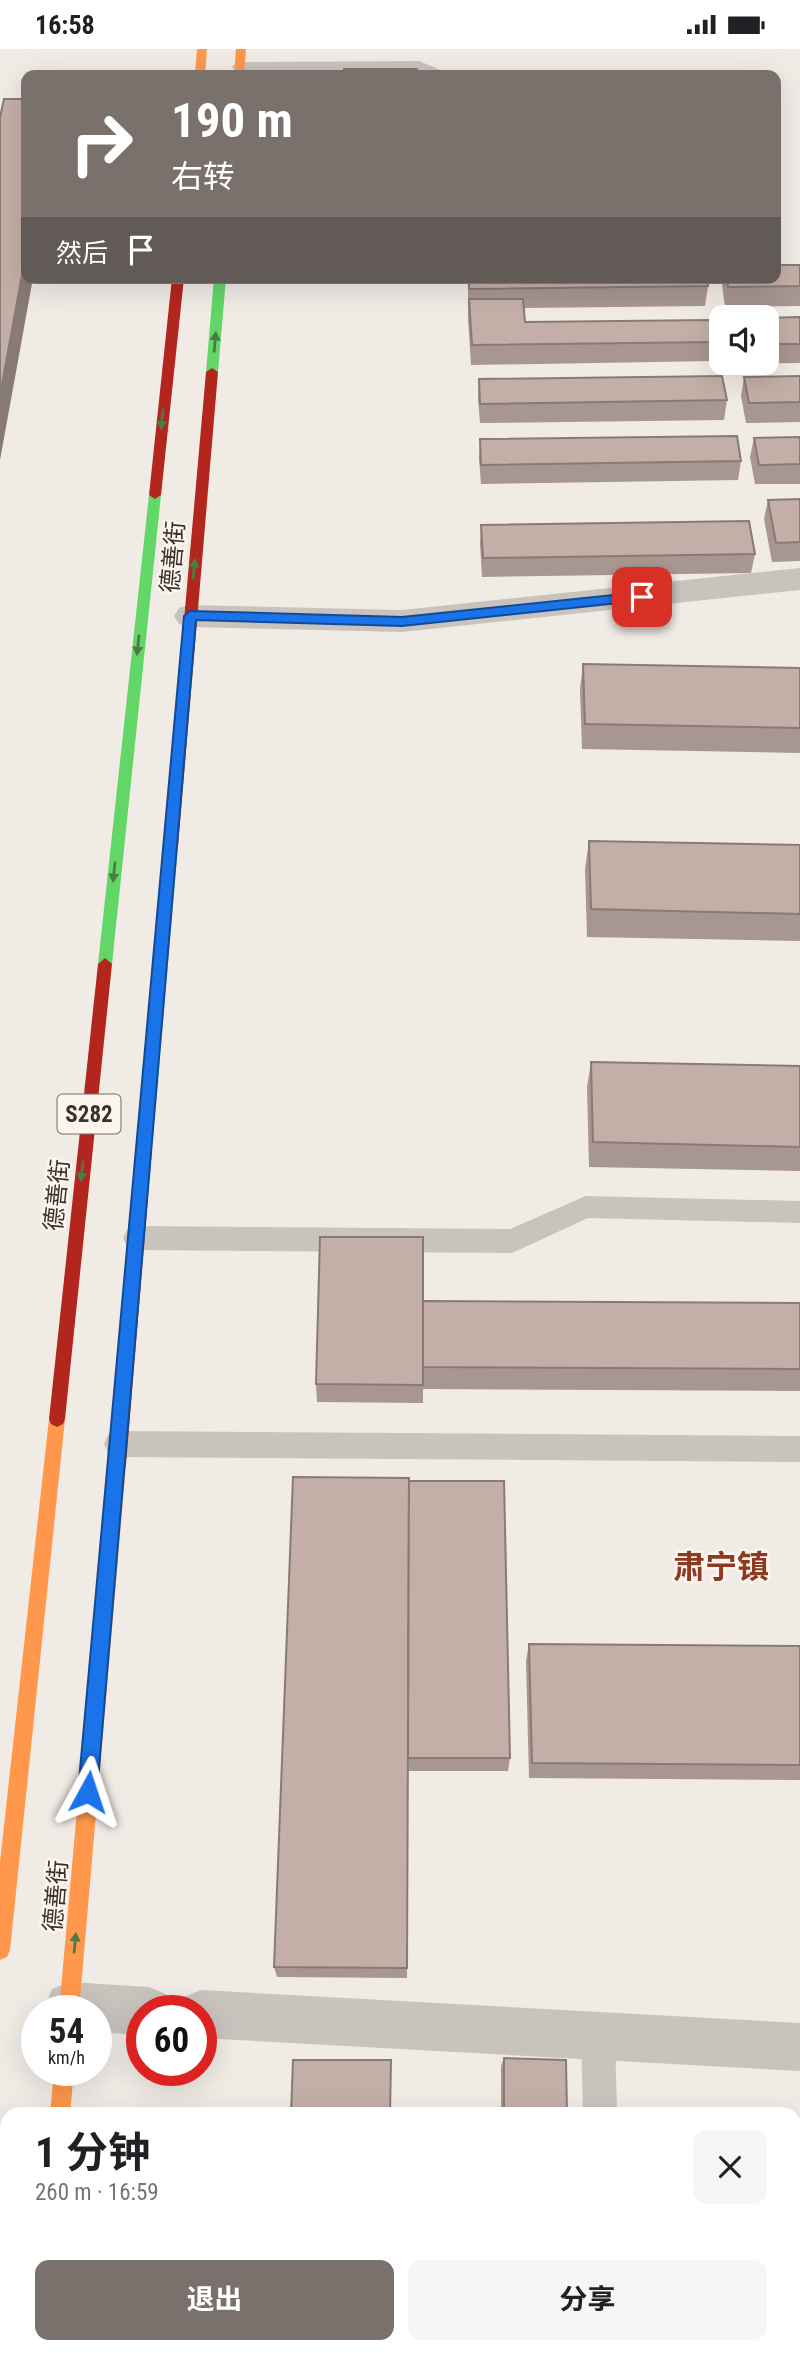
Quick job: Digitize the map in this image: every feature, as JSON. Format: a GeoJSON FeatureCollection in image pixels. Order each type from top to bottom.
{"type":"FeatureCollection","features":[{"type":"Feature","properties":{"kind":"main road"},"geometry":{"type":"LineString","coordinates":[[200,70],[202,49]]}},
{"type":"Feature","properties":{"kind":"main road"},"geometry":{"type":"LineString","coordinates":[[239,70],[241,49]]}},
{"type":"Feature","properties":{"kind":"main road","name":"德善街"},"geometry":{"type":"LineString","coordinates":[[0,1950],[177,284]]}},
{"type":"Feature","properties":{"kind":"main road","name":"德善街"},"geometry":{"type":"LineString","coordinates":[[70,1995],[219,284]]}},
{"type":"Feature","properties":{"kind":"main road"},"geometry":{"type":"LineString","coordinates":[[61,2107],[63,2086]]}},
{"type":"Feature","properties":{"kind":"street"},"geometry":{"type":"LineString","coordinates":[[190,616],[402,621],[800,579]]}},
{"type":"Feature","properties":{"kind":"street"},"geometry":{"type":"LineString","coordinates":[[217,2015],[800,2047]]}},
{"type":"Feature","properties":{"kind":"lane"},"geometry":{"type":"LineString","coordinates":[[275,70],[419,66],[430,70]]}},
{"type":"Feature","properties":{"kind":"lane"},"geometry":{"type":"LineString","coordinates":[[136,1238],[512,1241],[586,1207],[800,1212]]}},
{"type":"Feature","properties":{"kind":"lane"},"geometry":{"type":"LineString","coordinates":[[118,1444],[800,1449]]}},
{"type":"Feature","properties":{"kind":"lane"},"geometry":{"type":"LineString","coordinates":[[598,2036],[600,2107]]}},
{"type":"Feature","properties":{"kind":"building"},"geometry":{"type":"Polygon","coordinates":[[[344,69],[417,69],[417,70],[344,69]]]}},
{"type":"Feature","properties":{"kind":"building"},"geometry":{"type":"Polygon","coordinates":[[[4,99],[21,99],[21,280],[0,395],[0,117],[4,99]]]}},
{"type":"Feature","properties":{"kind":"building"},"geometry":{"type":"Polygon","coordinates":[[[781,265],[800,265],[800,286],[728,287],[728,284],[781,284],[781,265]]]}},
{"type":"Feature","properties":{"kind":"building"},"geometry":{"type":"Polygon","coordinates":[[[469,284],[708,286],[469,289],[469,284]]]}},
{"type":"Feature","properties":{"kind":"building"},"geometry":{"type":"Polygon","coordinates":[[[469,299],[523,299],[525,322],[709,320],[709,342],[472,345],[469,299]]]}},
{"type":"Feature","properties":{"kind":"building"},"geometry":{"type":"Polygon","coordinates":[[[800,317],[800,344],[779,344],[779,318],[800,317]]]}},
{"type":"Feature","properties":{"kind":"building"},"geometry":{"type":"Polygon","coordinates":[[[722,376],[727,400],[480,404],[479,379],[722,376]]]}},
{"type":"Feature","properties":{"kind":"building"},"geometry":{"type":"Polygon","coordinates":[[[800,376],[800,402],[749,403],[744,377],[800,376]]]}},
{"type":"Feature","properties":{"kind":"building"},"geometry":{"type":"Polygon","coordinates":[[[737,436],[741,461],[481,465],[480,439],[737,436]]]}},
{"type":"Feature","properties":{"kind":"building"},"geometry":{"type":"Polygon","coordinates":[[[800,437],[800,464],[759,465],[754,438],[800,437]]]}},
{"type":"Feature","properties":{"kind":"building"},"geometry":{"type":"Polygon","coordinates":[[[800,499],[800,542],[776,543],[768,500],[800,499]]]}},
{"type":"Feature","properties":{"kind":"building"},"geometry":{"type":"Polygon","coordinates":[[[749,521],[755,554],[483,558],[481,525],[749,521]]]}},
{"type":"Feature","properties":{"kind":"building"},"geometry":{"type":"Polygon","coordinates":[[[583,664],[800,668],[800,728],[585,724],[583,664]]]}},
{"type":"Feature","properties":{"kind":"building"},"geometry":{"type":"Polygon","coordinates":[[[589,841],[800,845],[800,914],[591,909],[589,841]]]}},
{"type":"Feature","properties":{"kind":"building"},"geometry":{"type":"Polygon","coordinates":[[[591,1062],[800,1066],[800,1147],[593,1142],[591,1062]]]}},
{"type":"Feature","properties":{"kind":"building"},"geometry":{"type":"Polygon","coordinates":[[[320,1237],[423,1237],[423,1385],[316,1384],[320,1237]]]}},
{"type":"Feature","properties":{"kind":"building"},"geometry":{"type":"Polygon","coordinates":[[[423,1301],[800,1303],[800,1369],[423,1367],[423,1301]]]}},
{"type":"Feature","properties":{"kind":"building"},"geometry":{"type":"Polygon","coordinates":[[[293,1477],[409,1478],[407,1968],[274,1967],[293,1477]]]}},
{"type":"Feature","properties":{"kind":"building"},"geometry":{"type":"Polygon","coordinates":[[[409,1481],[504,1481],[510,1758],[408,1758],[409,1481]]]}},
{"type":"Feature","properties":{"kind":"building"},"geometry":{"type":"Polygon","coordinates":[[[529,1644],[800,1646],[800,1765],[532,1763],[529,1644]]]}},
{"type":"Feature","properties":{"kind":"building"},"geometry":{"type":"Polygon","coordinates":[[[504,2058],[566,2060],[567,2107],[504,2107],[504,2058]]]}},
{"type":"Feature","properties":{"kind":"building"},"geometry":{"type":"Polygon","coordinates":[[[293,2060],[391,2060],[390,2107],[291,2107],[293,2060]]]}},
{"type":"Feature","properties":{"kind":"traffic: fast"},"geometry":{"type":"LineString","coordinates":[[212,372],[219,284]]}},
{"type":"Feature","properties":{"kind":"traffic: fast"},"geometry":{"type":"LineString","coordinates":[[105,964],[155,495]]}},
{"type":"Feature","properties":{"kind":"traffic: fast"},"geometry":{"type":"LineString","coordinates":[[144,1148],[171,846]]}},
{"type":"Feature","properties":{"kind":"traffic: slow"},"geometry":{"type":"LineString","coordinates":[[200,70],[202,49]]}},
{"type":"Feature","properties":{"kind":"traffic: slow"},"geometry":{"type":"LineString","coordinates":[[239,70],[241,49]]}},
{"type":"Feature","properties":{"kind":"traffic: slow"},"geometry":{"type":"LineString","coordinates":[[0,1950],[57,1419]]}},
{"type":"Feature","properties":{"kind":"traffic: slow"},"geometry":{"type":"LineString","coordinates":[[70,1995],[117,1465]]}},
{"type":"Feature","properties":{"kind":"traffic: slow"},"geometry":{"type":"LineString","coordinates":[[61,2107],[63,2086]]}},
{"type":"Feature","properties":{"kind":"traffic: jam"},"geometry":{"type":"LineString","coordinates":[[155,495],[177,284]]}},
{"type":"Feature","properties":{"kind":"traffic: jam"},"geometry":{"type":"LineString","coordinates":[[171,846],[212,372]]}},
{"type":"Feature","properties":{"kind":"traffic: jam"},"geometry":{"type":"LineString","coordinates":[[57,1419],[105,964]]}},
{"type":"Feature","properties":{"kind":"traffic: jam"},"geometry":{"type":"LineString","coordinates":[[117,1465],[144,1148]]}},
{"type":"Feature","properties":{"kind":"district","name":"肃宁镇"},"geometry":{"type":"Point","coordinates":[721,1567]}},
{"type":"Feature","properties":{"kind":"route"},"geometry":{"type":"LineString","coordinates":[[88,1792],[190,616],[402,621],[642,597]]}}]}
